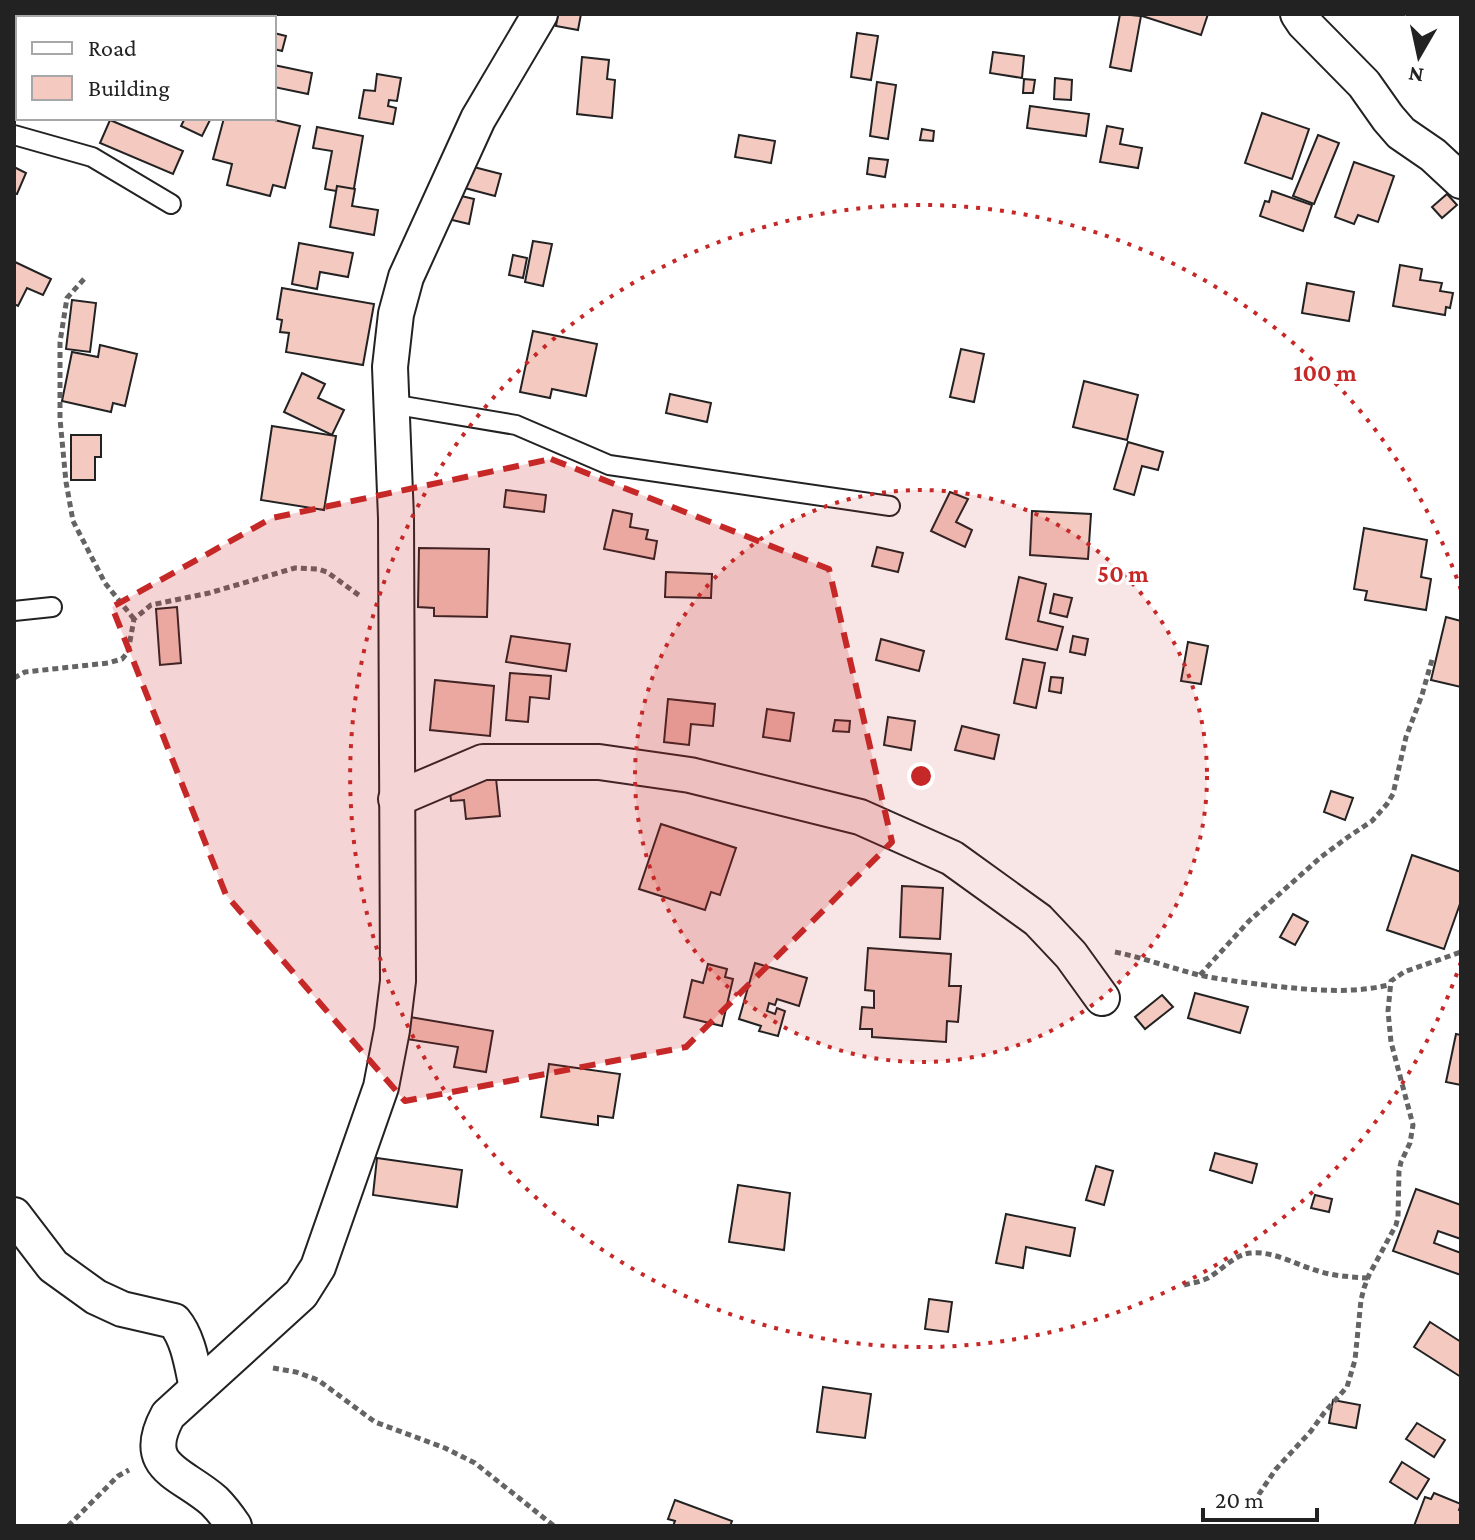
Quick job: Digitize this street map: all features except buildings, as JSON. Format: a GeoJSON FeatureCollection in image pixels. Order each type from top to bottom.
{"type":"FeatureCollection","features":[{"type":"Feature","properties":{"kind":"street"},"geometry":{"type":"LineString","coordinates":[[234,1526],[213,1501],[163,1462],[159,1455],[159,1430],[168,1415],[301,1294],[318,1267],[381,1087],[398,981],[396,518],[390,367],[396,314],[406,277],[478,119],[540,14]]}},
{"type":"Feature","properties":{"kind":"street"},"geometry":{"type":"LineString","coordinates":[[1298,14],[1364,84],[1401,133],[1433,155],[1461,181]]}},
{"type":"Feature","properties":{"kind":"street"},"geometry":{"type":"LineString","coordinates":[[396,799],[483,762],[599,762],[690,775],[860,817],[952,858],[1038,920],[1071,955],[1102,998]]}},
{"type":"Feature","properties":{"kind":"street"},"geometry":{"type":"LineString","coordinates":[[14,1215],[53,1266],[96,1297],[122,1309],[174,1321],[180,1328],[189,1354],[197,1388]]}},
{"type":"Feature","properties":{"kind":"lane"},"geometry":{"type":"LineString","coordinates":[[14,135],[92,157],[171,204]]}},
{"type":"Feature","properties":{"kind":"lane"},"geometry":{"type":"LineString","coordinates":[[391,404],[516,425],[609,465],[890,506]]}},
{"type":"Feature","properties":{"kind":"lane"},"geometry":{"type":"LineString","coordinates":[[14,611],[52,607]]}},
{"type":"Feature","properties":{"kind":"path"},"geometry":{"type":"LineString","coordinates":[[84,279],[67,298],[60,342],[61,430],[66,482],[73,521],[105,583],[134,619]]}},
{"type":"Feature","properties":{"kind":"path"},"geometry":{"type":"LineString","coordinates":[[14,678],[25,672],[122,659],[128,652],[134,619],[151,605],[209,593],[295,568],[307,567],[327,572],[369,603],[395,615]]}},
{"type":"Feature","properties":{"kind":"path"},"geometry":{"type":"LineString","coordinates":[[1200,975],[1249,921],[1321,857],[1372,821],[1387,804],[1393,794],[1406,737],[1433,656]]}},
{"type":"Feature","properties":{"kind":"path"},"geometry":{"type":"LineString","coordinates":[[1058,941],[1123,954],[1200,975],[1313,990],[1364,990],[1389,985]]}},
{"type":"Feature","properties":{"kind":"path"},"geometry":{"type":"LineString","coordinates":[[1253,1503],[1276,1469],[1347,1387],[1355,1360],[1361,1300],[1368,1278],[1396,1225],[1399,1171],[1413,1125],[1391,1042],[1389,985],[1393,978],[1404,972],[1461,952]]}},
{"type":"Feature","properties":{"kind":"path"},"geometry":{"type":"LineString","coordinates":[[1184,1285],[1199,1282],[1250,1253],[1272,1254],[1339,1276],[1368,1278]]}},
{"type":"Feature","properties":{"kind":"path"},"geometry":{"type":"LineString","coordinates":[[228,1360],[296,1372],[318,1380],[375,1422],[445,1448],[475,1463],[554,1526]]}},
{"type":"Feature","properties":{"kind":"path"},"geometry":{"type":"LineString","coordinates":[[68,1526],[118,1476],[159,1455]]}},
{"type":"Feature","properties":{"kind":"highlighted area"},"geometry":{"type":"Polygon","coordinates":[[[551,459],[829,569],[892,842],[686,1047],[405,1101],[226,895],[112,607],[272,518],[551,459]]]}}]}
